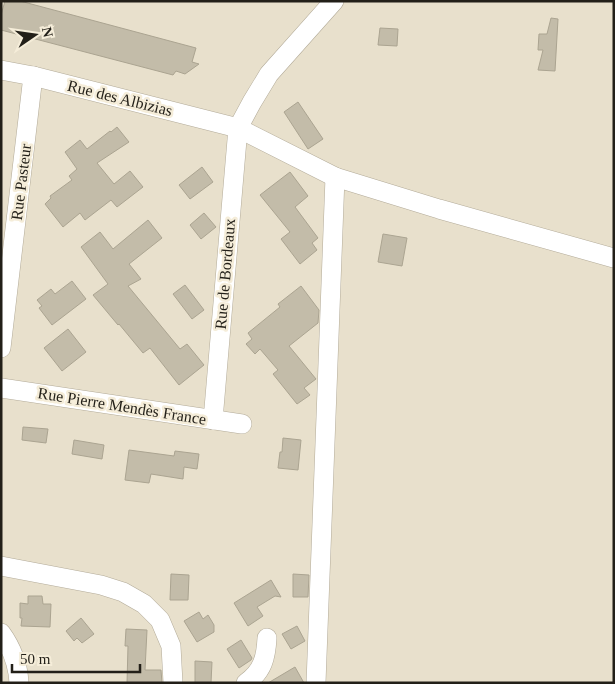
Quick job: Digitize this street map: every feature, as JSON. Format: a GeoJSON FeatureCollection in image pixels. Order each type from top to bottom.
{"type":"FeatureCollection","features":[{"type":"Feature","properties":{"kind":"street"},"geometry":{"type":"LineString","coordinates":[[238,128],[269,74],[334,1]]}},
{"type":"Feature","properties":{"kind":"street","name":"Rue des Albizias"},"geometry":{"type":"LineString","coordinates":[[1,70],[33,76],[238,128],[335,177],[438,209],[614,258]]}},
{"type":"Feature","properties":{"kind":"street","name":"Rue Pasteur"},"geometry":{"type":"LineString","coordinates":[[1,348],[33,76]]}},
{"type":"Feature","properties":{"kind":"street","name":"Rue de Bordeaux"},"geometry":{"type":"LineString","coordinates":[[213,420],[238,128]]}},
{"type":"Feature","properties":{"kind":"street"},"geometry":{"type":"LineString","coordinates":[[316,683],[335,177]]}},
{"type":"Feature","properties":{"kind":"street","name":"Rue Pierre Mendès France"},"geometry":{"type":"LineString","coordinates":[[1,388],[242,424]]}},
{"type":"Feature","properties":{"kind":"street"},"geometry":{"type":"LineString","coordinates":[[1,566],[101,585],[123,592],[144,604],[160,620],[171,646],[172,683]]}},
{"type":"Feature","properties":{"kind":"street"},"geometry":{"type":"LineString","coordinates":[[1,633],[9,645],[14,658],[19,683]]}},
{"type":"Feature","properties":{"kind":"street"},"geometry":{"type":"LineString","coordinates":[[246,683],[263,664],[267,638]]}},
{"type":"Feature","properties":{"kind":"building"},"geometry":{"type":"Polygon","coordinates":[[[5,1],[20,1],[196,48],[192,62],[199,64],[185,74],[176,71],[173,75],[1,30],[1,15],[5,1]]]}},
{"type":"Feature","properties":{"kind":"building"},"geometry":{"type":"Polygon","coordinates":[[[551,18],[558,19],[555,71],[538,70],[543,50],[538,50],[539,34],[547,34],[551,18]]]}},
{"type":"Feature","properties":{"kind":"building"},"geometry":{"type":"Polygon","coordinates":[[[380,28],[398,29],[397,46],[378,45],[380,28]]]}},
{"type":"Feature","properties":{"kind":"building"},"geometry":{"type":"Polygon","coordinates":[[[298,102],[323,139],[308,149],[284,112],[298,102]]]}},
{"type":"Feature","properties":{"kind":"building"},"geometry":{"type":"Polygon","coordinates":[[[117,127],[129,142],[97,163],[114,184],[130,171],[143,187],[117,207],[111,200],[85,220],[80,213],[63,227],[45,204],[51,198],[50,196],[72,180],[69,176],[77,169],[65,152],[80,140],[87,149],[117,127]]]}},
{"type":"Feature","properties":{"kind":"building"},"geometry":{"type":"Polygon","coordinates":[[[202,167],[213,182],[190,199],[179,185],[202,167]]]}},
{"type":"Feature","properties":{"kind":"building"},"geometry":{"type":"Polygon","coordinates":[[[290,172],[308,196],[295,207],[318,238],[312,243],[317,250],[300,264],[281,239],[290,232],[260,195],[290,172]]]}},
{"type":"Feature","properties":{"kind":"building"},"geometry":{"type":"Polygon","coordinates":[[[204,213],[216,227],[201,239],[190,225],[204,213]]]}},
{"type":"Feature","properties":{"kind":"building"},"geometry":{"type":"Polygon","coordinates":[[[148,220],[162,238],[129,264],[141,279],[128,286],[180,349],[187,344],[204,365],[179,385],[150,348],[143,353],[93,295],[108,284],[81,247],[100,232],[113,249],[148,220]]]}},
{"type":"Feature","properties":{"kind":"building"},"geometry":{"type":"Polygon","coordinates":[[[383,234],[407,238],[402,266],[378,262],[383,234]]]}},
{"type":"Feature","properties":{"kind":"building"},"geometry":{"type":"Polygon","coordinates":[[[72,281],[86,299],[52,325],[39,308],[42,306],[37,300],[51,289],[55,294],[72,281]]]}},
{"type":"Feature","properties":{"kind":"building"},"geometry":{"type":"Polygon","coordinates":[[[185,285],[204,310],[192,319],[173,294],[185,285]]]}},
{"type":"Feature","properties":{"kind":"building"},"geometry":{"type":"Polygon","coordinates":[[[301,286],[319,310],[318,323],[289,346],[316,379],[304,388],[310,395],[297,404],[273,374],[278,370],[260,349],[255,354],[246,344],[252,339],[248,333],[280,307],[278,304],[301,286]]]}},
{"type":"Feature","properties":{"kind":"building"},"geometry":{"type":"Polygon","coordinates":[[[68,329],[86,352],[62,371],[44,348],[68,329]]]}},
{"type":"Feature","properties":{"kind":"building"},"geometry":{"type":"Polygon","coordinates":[[[23,427],[48,429],[46,443],[22,440],[23,427]]]}},
{"type":"Feature","properties":{"kind":"building"},"geometry":{"type":"Polygon","coordinates":[[[283,438],[301,440],[298,470],[278,468],[283,438]]]}},
{"type":"Feature","properties":{"kind":"building"},"geometry":{"type":"Polygon","coordinates":[[[74,440],[104,445],[102,459],[72,454],[74,440]]]}},
{"type":"Feature","properties":{"kind":"building"},"geometry":{"type":"Polygon","coordinates":[[[129,450],[174,456],[175,451],[199,454],[197,469],[184,467],[183,479],[151,474],[149,483],[125,480],[129,450]]]}},
{"type":"Feature","properties":{"kind":"building"},"geometry":{"type":"Polygon","coordinates":[[[171,574],[189,575],[188,600],[170,600],[171,574]]]}},
{"type":"Feature","properties":{"kind":"building"},"geometry":{"type":"Polygon","coordinates":[[[293,574],[309,575],[308,597],[293,597],[293,574]]]}},
{"type":"Feature","properties":{"kind":"building"},"geometry":{"type":"Polygon","coordinates":[[[271,580],[281,597],[275,596],[257,607],[263,616],[248,626],[234,603],[271,580]]]}},
{"type":"Feature","properties":{"kind":"building"},"geometry":{"type":"Polygon","coordinates":[[[28,596],[42,596],[43,604],[51,604],[50,627],[21,626],[20,603],[28,604],[28,596]]]}},
{"type":"Feature","properties":{"kind":"building"},"geometry":{"type":"Polygon","coordinates":[[[199,612],[203,619],[208,615],[214,625],[214,632],[197,642],[184,621],[199,612]]]}},
{"type":"Feature","properties":{"kind":"building"},"geometry":{"type":"Polygon","coordinates":[[[81,618],[94,634],[82,643],[77,638],[74,641],[66,631],[81,618]]]}},
{"type":"Feature","properties":{"kind":"building"},"geometry":{"type":"Polygon","coordinates":[[[297,626],[305,641],[291,649],[282,634],[297,626]]]}},
{"type":"Feature","properties":{"kind":"building"},"geometry":{"type":"Polygon","coordinates":[[[126,629],[147,630],[145,670],[161,670],[162,683],[127,683],[128,646],[125,646],[126,629]]]}},
{"type":"Feature","properties":{"kind":"building"},"geometry":{"type":"Polygon","coordinates":[[[241,640],[252,658],[239,668],[227,649],[241,640]]]}},
{"type":"Feature","properties":{"kind":"building"},"geometry":{"type":"Polygon","coordinates":[[[195,661],[212,662],[211,683],[195,683],[195,661]]]}},
{"type":"Feature","properties":{"kind":"building"},"geometry":{"type":"Polygon","coordinates":[[[295,667],[304,683],[268,683],[295,667]]]}}]}
